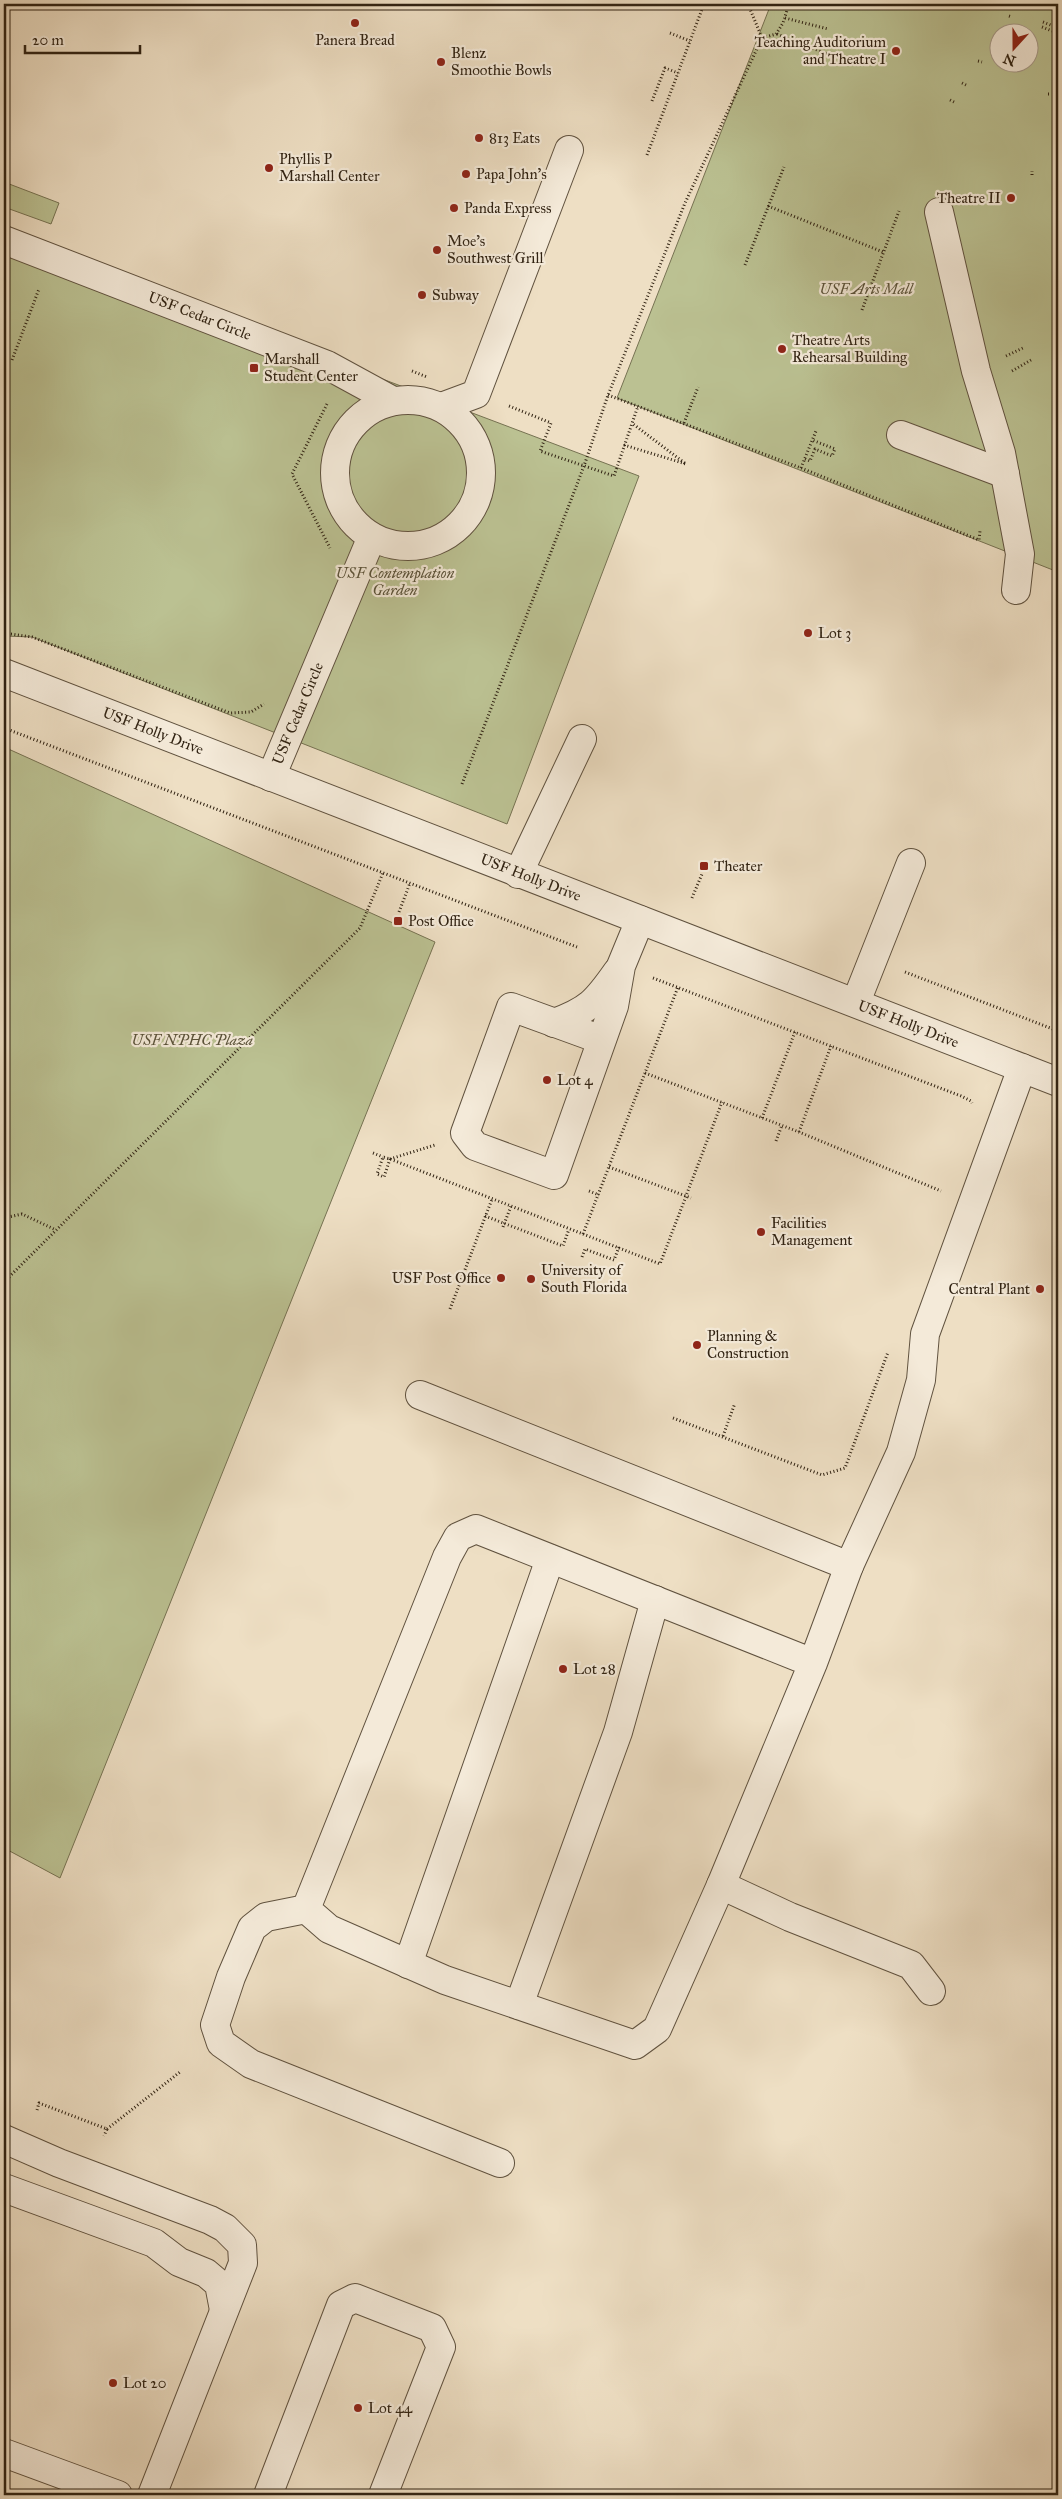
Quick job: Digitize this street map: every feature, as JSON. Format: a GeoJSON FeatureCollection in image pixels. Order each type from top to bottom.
{"type":"FeatureCollection","features":[{"type":"Feature","properties":{"kind":"street"},"geometry":{"type":"LineString","coordinates":[[441,407],[476,394],[569,150]]}},
{"type":"Feature","properties":{"kind":"street"},"geometry":{"type":"LineString","coordinates":[[946,218],[976,371],[1001,452],[1020,554],[1016,590]]}},
{"type":"Feature","properties":{"kind":"street","name":"USF Cedar Circle"},"geometry":{"type":"LineString","coordinates":[[4,240],[327,365],[393,400]]}},
{"type":"Feature","properties":{"kind":"street","name":"USF Cedar Circle"},"geometry":{"type":"LineString","coordinates":[[393,400],[418,400],[441,407],[460,421],[474,440],[481,462],[480,486],[473,507],[459,526],[440,539],[417,546],[394,545],[371,540],[352,521],[339,499],[334,474],[338,449],[350,427],[369,410],[393,400]]}},
{"type":"Feature","properties":{"kind":"street"},"geometry":{"type":"LineString","coordinates":[[901,435],[1005,474]]}},
{"type":"Feature","properties":{"kind":"street","name":"USF Cedar Circle"},"geometry":{"type":"LineString","coordinates":[[271,777],[371,540]]}},
{"type":"Feature","properties":{"kind":"street","name":"USF Holly Drive"},"geometry":{"type":"LineString","coordinates":[[4,673],[518,874],[856,1002],[1058,1082]]}},
{"type":"Feature","properties":{"kind":"street"},"geometry":{"type":"LineString","coordinates":[[518,874],[582,739]]}},
{"type":"Feature","properties":{"kind":"street"},"geometry":{"type":"LineString","coordinates":[[856,1002],[911,863]]}},
{"type":"Feature","properties":{"kind":"street"},"geometry":{"type":"LineString","coordinates":[[554,1023],[579,1014],[598,999],[621,966],[640,920]]}},
{"type":"Feature","properties":{"kind":"street"},"geometry":{"type":"LineString","coordinates":[[602,1040],[512,1007],[465,1133],[475,1146],[554,1175],[602,1040],[614,1006],[621,966]]}},
{"type":"Feature","properties":{"kind":"street"},"geometry":{"type":"LineString","coordinates":[[306,1909],[329,1929],[445,1980],[635,2045],[657,2029],[721,1885],[813,1663],[849,1566],[901,1452],[921,1380],[925,1334],[1022,1068]]}},
{"type":"Feature","properties":{"kind":"street"},"geometry":{"type":"LineString","coordinates":[[420,1395],[849,1566]]}},
{"type":"Feature","properties":{"kind":"street"},"geometry":{"type":"LineString","coordinates":[[306,1909],[447,1557],[458,1536],[476,1529],[813,1663]]}},
{"type":"Feature","properties":{"kind":"street"},"geometry":{"type":"LineString","coordinates":[[408,1964],[550,1558]]}},
{"type":"Feature","properties":{"kind":"street"},"geometry":{"type":"LineString","coordinates":[[519,2005],[618,1732],[656,1600]]}},
{"type":"Feature","properties":{"kind":"street"},"geometry":{"type":"LineString","coordinates":[[721,1885],[790,1917],[911,1965],[931,1991]]}},
{"type":"Feature","properties":{"kind":"street"},"geometry":{"type":"LineString","coordinates":[[306,1909],[266,1917],[252,1928],[231,1976],[215,2025],[221,2043],[251,2064],[500,2164]]}},
{"type":"Feature","properties":{"kind":"street"},"geometry":{"type":"LineString","coordinates":[[4,2139],[225,2228],[242,2245],[243,2263],[152,2495]]}},
{"type":"Feature","properties":{"kind":"street"},"geometry":{"type":"LineString","coordinates":[[4,2188],[154,2243],[179,2262],[206,2273],[219,2284],[224,2310]]}},
{"type":"Feature","properties":{"kind":"street"},"geometry":{"type":"LineString","coordinates":[[268,2495],[341,2305],[355,2298],[432,2328],[440,2347],[383,2495]]}},
{"type":"Feature","properties":{"kind":"street"},"geometry":{"type":"LineString","coordinates":[[4,2453],[118,2495]]}},
{"type":"Feature","properties":{"kind":"path"},"geometry":{"type":"LineString","coordinates":[[647,155],[704,4]]}},
{"type":"Feature","properties":{"kind":"path"},"geometry":{"type":"LineString","coordinates":[[462,784],[584,466],[608,395],[685,203],[762,38],[748,4]]}},
{"type":"Feature","properties":{"kind":"path"},"geometry":{"type":"LineString","coordinates":[[776,34],[785,18],[789,4]]}},
{"type":"Feature","properties":{"kind":"path"},"geometry":{"type":"LineString","coordinates":[[785,18],[828,30]]}},
{"type":"Feature","properties":{"kind":"path"},"geometry":{"type":"LineString","coordinates":[[1043,22],[1058,28]]}},
{"type":"Feature","properties":{"kind":"path"},"geometry":{"type":"LineString","coordinates":[[1042,27],[1052,32]]}},
{"type":"Feature","properties":{"kind":"path"},"geometry":{"type":"LineString","coordinates":[[670,33],[690,41]]}},
{"type":"Feature","properties":{"kind":"path"},"geometry":{"type":"LineString","coordinates":[[762,38],[776,34],[827,54]]}},
{"type":"Feature","properties":{"kind":"path"},"geometry":{"type":"LineString","coordinates":[[652,101],[665,68],[678,73]]}},
{"type":"Feature","properties":{"kind":"path"},"geometry":{"type":"LineString","coordinates":[[745,265],[784,167]]}},
{"type":"Feature","properties":{"kind":"path"},"geometry":{"type":"LineString","coordinates":[[768,206],[883,252]]}},
{"type":"Feature","properties":{"kind":"path"},"geometry":{"type":"LineString","coordinates":[[862,310],[899,211]]}},
{"type":"Feature","properties":{"kind":"path"},"geometry":{"type":"LineString","coordinates":[[12,360],[34,304]]}},
{"type":"Feature","properties":{"kind":"path"},"geometry":{"type":"LineString","coordinates":[[684,423],[698,387]]}},
{"type":"Feature","properties":{"kind":"path"},"geometry":{"type":"LineString","coordinates":[[608,395],[801,468],[979,540],[981,522]]}},
{"type":"Feature","properties":{"kind":"path"},"geometry":{"type":"LineString","coordinates":[[331,397],[292,474],[332,554]]}},
{"type":"Feature","properties":{"kind":"path"},"geometry":{"type":"LineString","coordinates":[[501,402],[551,423],[540,452],[614,476],[638,406]]}},
{"type":"Feature","properties":{"kind":"path"},"geometry":{"type":"LineString","coordinates":[[624,445],[686,464],[633,424]]}},
{"type":"Feature","properties":{"kind":"path"},"geometry":{"type":"LineString","coordinates":[[801,468],[816,431]]}},
{"type":"Feature","properties":{"kind":"path"},"geometry":{"type":"LineString","coordinates":[[805,459],[810,461],[815,449],[832,456],[835,449],[812,440]]}},
{"type":"Feature","properties":{"kind":"path"},"geometry":{"type":"LineString","coordinates":[[4,633],[32,637],[230,713],[251,712],[265,704],[269,696]]}},
{"type":"Feature","properties":{"kind":"path"},"geometry":{"type":"LineString","coordinates":[[4,728],[577,947]]}},
{"type":"Feature","properties":{"kind":"path"},"geometry":{"type":"LineString","coordinates":[[4,1282],[360,928],[383,873]]}},
{"type":"Feature","properties":{"kind":"path"},"geometry":{"type":"LineString","coordinates":[[692,898],[702,874]]}},
{"type":"Feature","properties":{"kind":"path"},"geometry":{"type":"LineString","coordinates":[[399,912],[410,883]]}},
{"type":"Feature","properties":{"kind":"path"},"geometry":{"type":"LineString","coordinates":[[901,971],[1058,1031]]}},
{"type":"Feature","properties":{"kind":"path"},"geometry":{"type":"LineString","coordinates":[[646,975],[966,1098],[971,1101],[972,1109]]}},
{"type":"Feature","properties":{"kind":"path"},"geometry":{"type":"LineString","coordinates":[[762,1118],[795,1032]]}},
{"type":"Feature","properties":{"kind":"path"},"geometry":{"type":"LineString","coordinates":[[799,1132],[831,1046]]}},
{"type":"Feature","properties":{"kind":"path"},"geometry":{"type":"LineString","coordinates":[[645,1073],[782,1125],[946,1194]]}},
{"type":"Feature","properties":{"kind":"path"},"geometry":{"type":"LineString","coordinates":[[660,1264],[722,1102]]}},
{"type":"Feature","properties":{"kind":"path"},"geometry":{"type":"LineString","coordinates":[[776,1141],[782,1125]]}},
{"type":"Feature","properties":{"kind":"path"},"geometry":{"type":"LineString","coordinates":[[373,1153],[390,1159],[442,1143]]}},
{"type":"Feature","properties":{"kind":"path"},"geometry":{"type":"LineString","coordinates":[[384,1157],[377,1174],[380,1177],[384,1177],[390,1159]]}},
{"type":"Feature","properties":{"kind":"path"},"geometry":{"type":"LineString","coordinates":[[609,1167],[691,1198]]}},
{"type":"Feature","properties":{"kind":"path"},"geometry":{"type":"LineString","coordinates":[[589,1191],[598,1195]]}},
{"type":"Feature","properties":{"kind":"path"},"geometry":{"type":"LineString","coordinates":[[450,1309],[492,1199]]}},
{"type":"Feature","properties":{"kind":"path"},"geometry":{"type":"LineString","coordinates":[[504,1225],[511,1206]]}},
{"type":"Feature","properties":{"kind":"path"},"geometry":{"type":"LineString","coordinates":[[4,1218],[22,1214],[56,1230]]}},
{"type":"Feature","properties":{"kind":"path"},"geometry":{"type":"LineString","coordinates":[[485,1216],[562,1246],[569,1229]]}},
{"type":"Feature","properties":{"kind":"path"},"geometry":{"type":"LineString","coordinates":[[583,1234],[665,1266]]}},
{"type":"Feature","properties":{"kind":"path"},"geometry":{"type":"LineString","coordinates":[[582,1257],[585,1249],[614,1260],[619,1247]]}},
{"type":"Feature","properties":{"kind":"path"},"geometry":{"type":"LineString","coordinates":[[673,1418],[822,1475],[845,1468],[889,1349]]}},
{"type":"Feature","properties":{"kind":"path"},"geometry":{"type":"LineString","coordinates":[[723,1436],[735,1403]]}},
{"type":"Feature","properties":{"kind":"path"},"geometry":{"type":"LineString","coordinates":[[104,2136],[107,2129],[180,2072]]}},
{"type":"Feature","properties":{"kind":"path"},"geometry":{"type":"LineString","coordinates":[[37,2110],[39,2103],[107,2129]]}},
{"type":"Feature","properties":{"kind":"green space","name":"USF Arts Mall"},"geometry":{"type":"Polygon","coordinates":[[[771,4],[1058,4],[1058,572],[617,398],[771,4]]]}},
{"type":"Feature","properties":{"kind":"green space"},"geometry":{"type":"Polygon","coordinates":[[[4,182],[59,203],[51,224],[4,207],[4,182]]]}},
{"type":"Feature","properties":{"kind":"green space","name":"USF Contemplation Garden"},"geometry":{"type":"Polygon","coordinates":[[[4,236],[639,476],[507,824],[32,637],[4,636],[4,236]]]}},
{"type":"Feature","properties":{"kind":"green space","name":"USF NPHC Plaza"},"geometry":{"type":"Polygon","coordinates":[[[4,747],[435,942],[60,1878],[4,1848],[4,747]]]}},
{"type":"Feature","properties":{"kind":"place","name":"Panera Bread"},"geometry":{"type":"Point","coordinates":[355,23]}},
{"type":"Feature","properties":{"kind":"place","name":"Teaching Auditorium and Theatre I"},"geometry":{"type":"Point","coordinates":[896,51]}},
{"type":"Feature","properties":{"kind":"place","name":"Blenz Smoothie Bowls"},"geometry":{"type":"Point","coordinates":[441,62]}},
{"type":"Feature","properties":{"kind":"place","name":"813 Eats"},"geometry":{"type":"Point","coordinates":[479,138]}},
{"type":"Feature","properties":{"kind":"place","name":"Phyllis P Marshall Center"},"geometry":{"type":"Point","coordinates":[269,168]}},
{"type":"Feature","properties":{"kind":"place","name":"Papa John's"},"geometry":{"type":"Point","coordinates":[466,174]}},
{"type":"Feature","properties":{"kind":"place","name":"Theatre II"},"geometry":{"type":"Point","coordinates":[1011,198]}},
{"type":"Feature","properties":{"kind":"place","name":"Panda Express"},"geometry":{"type":"Point","coordinates":[454,208]}},
{"type":"Feature","properties":{"kind":"place","name":"Moe's Southwest Grill"},"geometry":{"type":"Point","coordinates":[437,250]}},
{"type":"Feature","properties":{"kind":"place","name":"Subway"},"geometry":{"type":"Point","coordinates":[422,295]}},
{"type":"Feature","properties":{"kind":"place","name":"Theatre Arts Rehearsal Building"},"geometry":{"type":"Point","coordinates":[782,349]}},
{"type":"Feature","properties":{"kind":"place","name":"Marshall Student Center"},"geometry":{"type":"Point","coordinates":[254,368]}},
{"type":"Feature","properties":{"kind":"place","name":"Lot 3"},"geometry":{"type":"Point","coordinates":[808,633]}},
{"type":"Feature","properties":{"kind":"place","name":"Theater"},"geometry":{"type":"Point","coordinates":[704,866]}},
{"type":"Feature","properties":{"kind":"place","name":"Post Office"},"geometry":{"type":"Point","coordinates":[398,921]}},
{"type":"Feature","properties":{"kind":"place","name":"Lot 4"},"geometry":{"type":"Point","coordinates":[547,1080]}},
{"type":"Feature","properties":{"kind":"place","name":"Facilities Management"},"geometry":{"type":"Point","coordinates":[761,1232]}},
{"type":"Feature","properties":{"kind":"place","name":"USF Post Office"},"geometry":{"type":"Point","coordinates":[501,1278]}},
{"type":"Feature","properties":{"kind":"place","name":"University of South Florida"},"geometry":{"type":"Point","coordinates":[531,1279]}},
{"type":"Feature","properties":{"kind":"place","name":"Central Plant"},"geometry":{"type":"Point","coordinates":[1040,1289]}},
{"type":"Feature","properties":{"kind":"place","name":"Planning & Construction"},"geometry":{"type":"Point","coordinates":[697,1345]}},
{"type":"Feature","properties":{"kind":"place","name":"Lot 28"},"geometry":{"type":"Point","coordinates":[563,1669]}},
{"type":"Feature","properties":{"kind":"place","name":"Lot 20"},"geometry":{"type":"Point","coordinates":[113,2383]}},
{"type":"Feature","properties":{"kind":"place","name":"Lot 44"},"geometry":{"type":"Point","coordinates":[358,2408]}}]}
